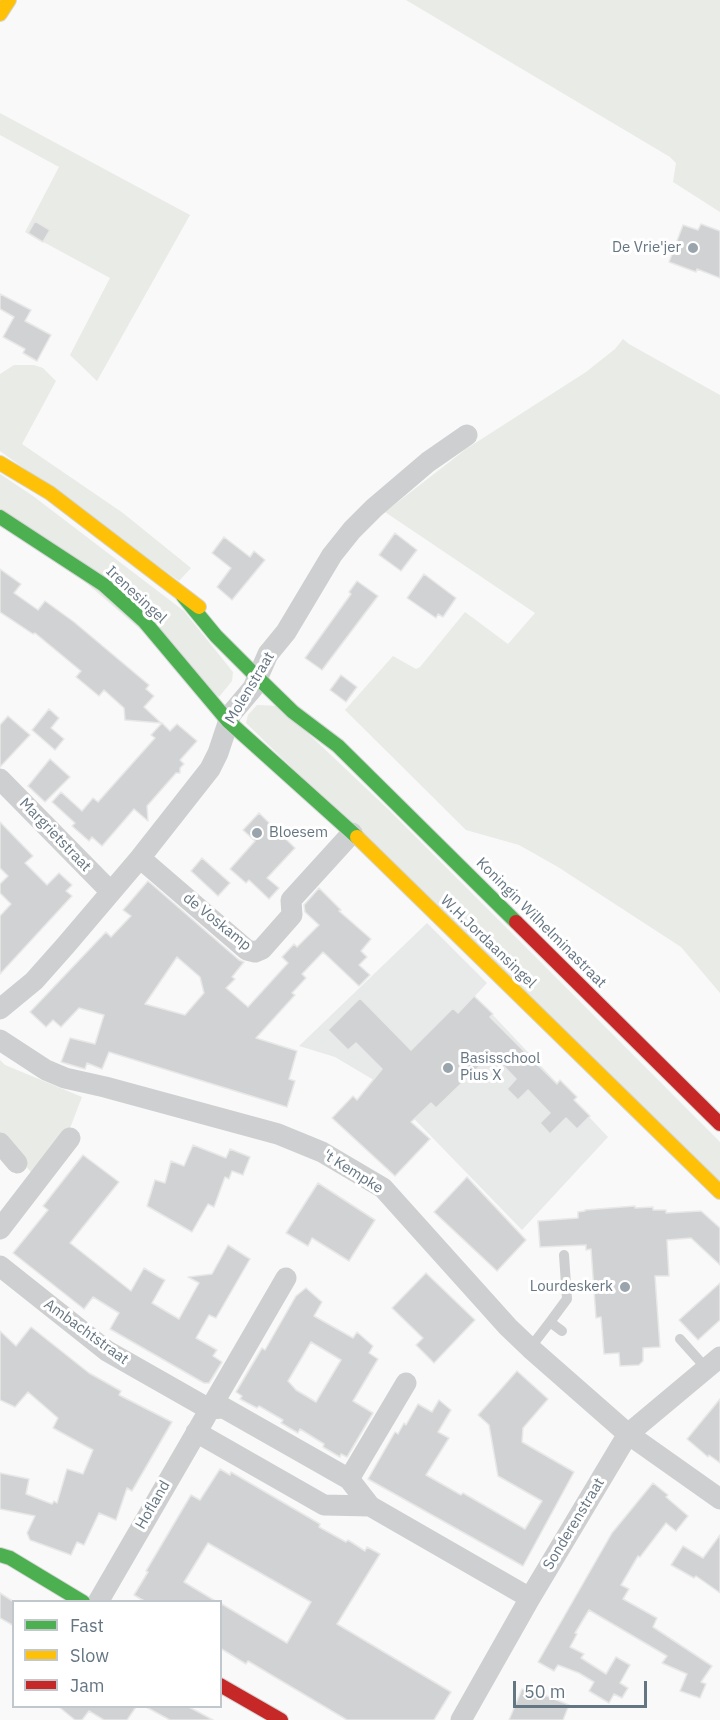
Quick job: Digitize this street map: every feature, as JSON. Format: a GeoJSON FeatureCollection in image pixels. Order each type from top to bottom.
{"type":"FeatureCollection","features":[{"type":"Feature","properties":{"kind":"main road"},"geometry":{"type":"LineString","coordinates":[[0,14],[9,0]]}},
{"type":"Feature","properties":{"kind":"main road","name":"Koningin Wilhelminastraat"},"geometry":{"type":"LineString","coordinates":[[0,462],[50,493],[183,596],[225,625]]}},
{"type":"Feature","properties":{"kind":"main road","name":"Irenesingel"},"geometry":{"type":"LineString","coordinates":[[0,518],[65,558],[112,592],[144,621],[228,721]]}},
{"type":"Feature","properties":{"kind":"main road","name":"Koningin Wilhelminastraat"},"geometry":{"type":"LineString","coordinates":[[183,596],[216,636],[263,666],[293,712],[338,746],[720,1124]]}},
{"type":"Feature","properties":{"kind":"main road","name":"Koningin Wilhelminastraat"},"geometry":{"type":"LineString","coordinates":[[311,709],[338,746]]}},
{"type":"Feature","properties":{"kind":"main road","name":"W.H.Jordaansingel"},"geometry":{"type":"LineString","coordinates":[[228,721],[352,833],[720,1192]]}},
{"type":"Feature","properties":{"kind":"main road"},"geometry":{"type":"LineString","coordinates":[[0,1555],[10,1558],[80,1600]]}},
{"type":"Feature","properties":{"kind":"main road"},"geometry":{"type":"LineString","coordinates":[[222,1685],[281,1720]]}},
{"type":"Feature","properties":{"kind":"street","name":"Molenstraat"},"geometry":{"type":"LineString","coordinates":[[0,1009],[34,981],[140,858],[210,769],[231,714],[253,688],[268,654],[286,632],[332,555],[352,530],[428,462],[467,435]]}},
{"type":"Feature","properties":{"kind":"street","name":"Margrietstraat"},"geometry":{"type":"LineString","coordinates":[[0,779],[110,891]]}},
{"type":"Feature","properties":{"kind":"street","name":"de Voskamp"},"geometry":{"type":"LineString","coordinates":[[140,858],[247,951],[255,952],[262,949],[292,915],[291,900],[352,833]]}},
{"type":"Feature","properties":{"kind":"street","name":"'t Kempke"},"geometry":{"type":"LineString","coordinates":[[0,1040],[46,1070],[65,1078],[278,1134],[332,1158],[383,1188],[508,1327],[530,1348],[628,1434],[720,1499]]}},
{"type":"Feature","properties":{"kind":"street"},"geometry":{"type":"LineString","coordinates":[[0,1229],[70,1138]]}},
{"type":"Feature","properties":{"kind":"street"},"geometry":{"type":"LineString","coordinates":[[0,1143],[17,1163]]}},
{"type":"Feature","properties":{"kind":"street","name":"Ambachtstraat"},"geometry":{"type":"LineString","coordinates":[[0,1266],[107,1351],[209,1409],[224,1408],[349,1479],[370,1506],[530,1598]]}},
{"type":"Feature","properties":{"kind":"street"},"geometry":{"type":"LineString","coordinates":[[209,1409],[286,1278]]}},
{"type":"Feature","properties":{"kind":"street","name":"Sonderenstraat"},"geometry":{"type":"LineString","coordinates":[[461,1720],[530,1598],[628,1434],[713,1362]]}},
{"type":"Feature","properties":{"kind":"street"},"geometry":{"type":"LineString","coordinates":[[349,1479],[406,1383]]}},
{"type":"Feature","properties":{"kind":"street","name":"Hofland"},"geometry":{"type":"LineString","coordinates":[[99,1600],[209,1409]]}},
{"type":"Feature","properties":{"kind":"street","name":"Ambachtstraat"},"geometry":{"type":"LineString","coordinates":[[196,1432],[324,1505],[370,1506]]}},
{"type":"Feature","properties":{"kind":"lane"},"geometry":{"type":"LineString","coordinates":[[530,1348],[567,1299],[564,1255]]}},
{"type":"Feature","properties":{"kind":"lane"},"geometry":{"type":"LineString","coordinates":[[550,1323],[562,1331]]}},
{"type":"Feature","properties":{"kind":"lane"},"geometry":{"type":"LineString","coordinates":[[680,1339],[713,1362]]}},
{"type":"Feature","properties":{"kind":"shaded area"},"geometry":{"type":"Polygon","coordinates":[[[406,0],[720,0],[720,212],[673,182],[676,163],[670,157],[406,0]]]}},
{"type":"Feature","properties":{"kind":"shaded area"},"geometry":{"type":"Polygon","coordinates":[[[0,113],[190,215],[97,381],[70,355],[110,278],[25,232],[59,167],[0,135],[0,113]]]}},
{"type":"Feature","properties":{"kind":"shaded area"},"geometry":{"type":"Polygon","coordinates":[[[623,339],[720,395],[720,993],[681,947],[558,867],[519,845],[466,830],[345,710],[393,656],[416,669],[420,667],[465,612],[508,644],[535,613],[385,512],[466,449],[586,372],[615,349],[623,339]]]}},
{"type":"Feature","properties":{"kind":"shaded area"},"geometry":{"type":"Polygon","coordinates":[[[14,365],[34,365],[43,368],[56,381],[22,444],[123,513],[191,568],[179,581],[0,451],[0,374],[14,365]]]}},
{"type":"Feature","properties":{"kind":"shaded area"},"geometry":{"type":"Polygon","coordinates":[[[0,474],[33,496],[184,611],[233,672],[232,681],[219,697],[0,509],[0,474]]]}},
{"type":"Feature","properties":{"kind":"shaded area"},"geometry":{"type":"Polygon","coordinates":[[[257,705],[279,706],[389,810],[720,1142],[720,1184],[246,723],[248,715],[257,705]]]}},
{"type":"Feature","properties":{"kind":"shaded area","name":"Basisschool Pius X"},"geometry":{"type":"Polygon","coordinates":[[[427,923],[487,983],[475,996],[608,1137],[522,1230],[394,1098],[372,1079],[335,1057],[299,1046],[427,923]]]}},
{"type":"Feature","properties":{"kind":"shaded area"},"geometry":{"type":"Polygon","coordinates":[[[0,1060],[5,1065],[82,1097],[67,1136],[34,1176],[17,1155],[0,1141],[0,1060]]]}},
{"type":"Feature","properties":{"kind":"building"},"geometry":{"type":"Polygon","coordinates":[[[35,221],[50,230],[43,242],[28,233],[35,221]]]}},
{"type":"Feature","properties":{"kind":"building","name":"De Vrie'jer"},"geometry":{"type":"Polygon","coordinates":[[[701,224],[720,231],[720,278],[669,262],[683,225],[698,230],[701,224]]]}},
{"type":"Feature","properties":{"kind":"building"},"geometry":{"type":"Polygon","coordinates":[[[0,294],[31,310],[25,321],[51,335],[37,361],[23,353],[25,349],[3,337],[14,317],[0,309],[0,294]]]}},
{"type":"Feature","properties":{"kind":"building"},"geometry":{"type":"Polygon","coordinates":[[[395,533],[417,550],[401,571],[379,555],[395,533]]]}},
{"type":"Feature","properties":{"kind":"building"},"geometry":{"type":"Polygon","coordinates":[[[224,537],[250,557],[254,551],[265,560],[232,600],[217,587],[231,568],[212,553],[224,537]]]}},
{"type":"Feature","properties":{"kind":"building"},"geometry":{"type":"Polygon","coordinates":[[[0,569],[21,584],[14,593],[38,610],[45,601],[74,622],[149,685],[146,689],[154,696],[144,707],[161,723],[125,720],[124,708],[104,690],[99,696],[76,677],[81,671],[35,633],[33,634],[0,612],[0,569]]]}},
{"type":"Feature","properties":{"kind":"building"},"geometry":{"type":"Polygon","coordinates":[[[424,574],[456,598],[443,617],[438,614],[436,618],[407,598],[424,574]]]}},
{"type":"Feature","properties":{"kind":"building"},"geometry":{"type":"Polygon","coordinates":[[[357,581],[378,596],[322,670],[305,658],[351,594],[349,592],[357,581]]]}},
{"type":"Feature","properties":{"kind":"building"},"geometry":{"type":"Polygon","coordinates":[[[341,675],[357,687],[346,702],[330,690],[341,675]]]}},
{"type":"Feature","properties":{"kind":"building"},"geometry":{"type":"Polygon","coordinates":[[[49,709],[59,718],[51,728],[64,739],[55,750],[32,730],[49,709]]]}},
{"type":"Feature","properties":{"kind":"building"},"geometry":{"type":"Polygon","coordinates":[[[8,716],[30,735],[0,767],[0,725],[8,716]]]}},
{"type":"Feature","properties":{"kind":"building"},"geometry":{"type":"Polygon","coordinates":[[[162,723],[170,731],[177,724],[197,741],[180,760],[184,764],[180,768],[180,773],[176,773],[147,806],[148,821],[134,809],[102,846],[92,837],[89,841],[72,826],[75,823],[52,802],[61,792],[82,811],[93,798],[98,802],[155,738],[151,735],[162,723]]]}},
{"type":"Feature","properties":{"kind":"building"},"geometry":{"type":"Polygon","coordinates":[[[50,759],[70,777],[45,802],[28,786],[50,759]]]}},
{"type":"Feature","properties":{"kind":"building"},"geometry":{"type":"Polygon","coordinates":[[[259,813],[295,848],[267,878],[279,888],[269,899],[249,880],[246,883],[230,869],[255,841],[243,830],[259,813]]]}},
{"type":"Feature","properties":{"kind":"building"},"geometry":{"type":"Polygon","coordinates":[[[0,822],[33,856],[25,863],[47,885],[59,873],[72,885],[66,891],[72,896],[0,974],[0,916],[11,904],[0,893],[0,884],[8,876],[0,868],[0,822]]]}},
{"type":"Feature","properties":{"kind":"building"},"geometry":{"type":"Polygon","coordinates":[[[202,858],[230,883],[218,896],[191,871],[202,858]]]}},
{"type":"Feature","properties":{"kind":"building"},"geometry":{"type":"Polygon","coordinates":[[[148,881],[244,962],[232,977],[235,979],[226,988],[248,1007],[288,963],[282,957],[294,944],[297,947],[319,925],[305,912],[304,905],[319,888],[341,910],[339,911],[371,939],[361,951],[367,957],[359,965],[370,975],[359,986],[323,952],[302,974],[306,978],[292,993],[295,995],[256,1038],[297,1051],[289,1079],[295,1081],[287,1107],[109,1052],[102,1069],[87,1063],[85,1069],[61,1062],[70,1038],[95,1044],[104,1015],[79,1008],[61,1027],[53,1020],[46,1027],[30,1012],[106,932],[111,937],[131,916],[123,910],[148,881]],[[177,957],[145,1004],[185,1015],[204,993],[200,977],[177,957]]]}},
{"type":"Feature","properties":{"kind":"building"},"geometry":{"type":"Polygon","coordinates":[[[474,996],[493,1014],[490,1017],[557,1084],[560,1080],[577,1097],[574,1100],[590,1116],[577,1129],[566,1118],[550,1134],[540,1123],[550,1113],[528,1090],[518,1100],[507,1089],[516,1079],[492,1054],[436,1108],[431,1103],[411,1122],[430,1139],[395,1176],[332,1118],[353,1096],[357,1100],[382,1069],[356,1043],[348,1050],[328,1030],[360,998],[411,1050],[453,1008],[458,1013],[474,996]]]}},
{"type":"Feature","properties":{"kind":"building"},"geometry":{"type":"Polygon","coordinates":[[[193,1145],[226,1158],[230,1149],[250,1157],[243,1175],[232,1171],[229,1179],[225,1177],[214,1207],[208,1204],[192,1232],[147,1206],[155,1180],[165,1183],[171,1161],[184,1166],[193,1145]]]}},
{"type":"Feature","properties":{"kind":"building"},"geometry":{"type":"Polygon","coordinates":[[[83,1155],[119,1182],[70,1243],[131,1291],[144,1268],[165,1280],[152,1303],[179,1319],[199,1283],[188,1277],[212,1274],[228,1245],[250,1259],[216,1318],[209,1315],[196,1338],[217,1350],[213,1356],[222,1362],[209,1383],[204,1383],[110,1329],[119,1313],[93,1297],[84,1309],[13,1253],[48,1210],[43,1206],[83,1155]]]}},
{"type":"Feature","properties":{"kind":"building"},"geometry":{"type":"Polygon","coordinates":[[[467,1177],[526,1240],[497,1271],[434,1212],[467,1177]]]}},
{"type":"Feature","properties":{"kind":"building"},"geometry":{"type":"Polygon","coordinates":[[[318,1183],[375,1220],[349,1261],[312,1238],[308,1246],[286,1233],[318,1183]]]}},
{"type":"Feature","properties":{"kind":"building","name":"Lourdeskerk"},"geometry":{"type":"Polygon","coordinates":[[[635,1206],[635,1208],[653,1207],[653,1210],[666,1210],[666,1213],[701,1211],[720,1228],[720,1265],[691,1238],[667,1240],[669,1276],[655,1276],[660,1347],[643,1348],[643,1361],[639,1365],[620,1366],[619,1353],[604,1354],[601,1317],[596,1318],[591,1249],[586,1250],[586,1245],[540,1247],[538,1221],[578,1218],[578,1212],[585,1210],[635,1206]]]}},
{"type":"Feature","properties":{"kind":"building"},"geometry":{"type":"Polygon","coordinates":[[[426,1273],[475,1320],[434,1363],[416,1345],[423,1338],[392,1308],[426,1273]]]}},
{"type":"Feature","properties":{"kind":"building"},"geometry":{"type":"Polygon","coordinates":[[[720,1283],[720,1320],[698,1340],[679,1320],[720,1283]]]}},
{"type":"Feature","properties":{"kind":"building"},"geometry":{"type":"Polygon","coordinates":[[[306,1288],[322,1302],[314,1316],[353,1338],[357,1332],[373,1346],[369,1353],[378,1359],[353,1401],[373,1413],[347,1457],[341,1454],[340,1457],[323,1447],[324,1444],[300,1429],[298,1433],[281,1423],[283,1420],[259,1406],[257,1408],[240,1399],[242,1396],[236,1392],[262,1348],[265,1350],[296,1296],[306,1288]],[[311,1342],[288,1381],[296,1390],[316,1402],[341,1360],[311,1342]]]}},
{"type":"Feature","properties":{"kind":"building"},"geometry":{"type":"Polygon","coordinates":[[[31,1327],[89,1373],[121,1391],[119,1395],[172,1422],[132,1491],[127,1488],[116,1520],[99,1513],[84,1545],[77,1542],[71,1555],[30,1540],[27,1533],[35,1516],[0,1509],[0,1473],[29,1479],[26,1494],[52,1504],[54,1501],[57,1503],[67,1469],[83,1474],[93,1450],[53,1428],[58,1418],[28,1392],[15,1407],[0,1400],[0,1331],[16,1346],[31,1327]]]}},
{"type":"Feature","properties":{"kind":"building"},"geometry":{"type":"Polygon","coordinates":[[[517,1371],[548,1399],[523,1428],[522,1442],[574,1472],[523,1566],[368,1479],[395,1432],[398,1434],[404,1423],[406,1425],[418,1404],[432,1412],[439,1400],[451,1410],[438,1432],[449,1438],[426,1475],[461,1495],[463,1493],[525,1529],[542,1501],[498,1476],[489,1425],[478,1415],[517,1371]]]}},
{"type":"Feature","properties":{"kind":"building"},"geometry":{"type":"Polygon","coordinates":[[[720,1399],[720,1463],[709,1455],[708,1457],[687,1439],[720,1399]]]}},
{"type":"Feature","properties":{"kind":"building"},"geometry":{"type":"Polygon","coordinates":[[[220,1469],[230,1475],[231,1472],[320,1524],[319,1527],[346,1542],[348,1540],[365,1551],[367,1547],[380,1554],[337,1624],[451,1692],[434,1720],[347,1720],[248,1661],[246,1664],[222,1649],[222,1604],[287,1643],[311,1602],[208,1543],[184,1582],[214,1600],[143,1600],[134,1595],[191,1495],[200,1500],[220,1469]]]}},
{"type":"Feature","properties":{"kind":"building"},"geometry":{"type":"Polygon","coordinates":[[[653,1483],[688,1516],[676,1531],[666,1523],[640,1557],[638,1556],[621,1585],[629,1589],[623,1599],[657,1618],[653,1627],[712,1666],[701,1682],[706,1684],[700,1698],[680,1691],[687,1674],[662,1663],[667,1656],[589,1610],[575,1633],[577,1634],[570,1647],[584,1654],[581,1658],[606,1674],[616,1657],[630,1665],[620,1683],[628,1688],[622,1698],[614,1694],[609,1703],[589,1691],[594,1682],[579,1673],[558,1665],[554,1671],[538,1662],[612,1533],[653,1483]]]}},
{"type":"Feature","properties":{"kind":"building"},"geometry":{"type":"Polygon","coordinates":[[[720,1535],[720,1593],[696,1576],[694,1578],[671,1565],[683,1546],[703,1558],[720,1535]]]}},
{"type":"Feature","properties":{"kind":"building"},"geometry":{"type":"Polygon","coordinates":[[[0,1593],[12,1601],[12,1625],[0,1618],[0,1593]]]}},
{"type":"Feature","properties":{"kind":"building"},"geometry":{"type":"Polygon","coordinates":[[[522,1689],[536,1694],[537,1692],[569,1705],[563,1720],[509,1720],[522,1689]]]}},
{"type":"Feature","properties":{"kind":"building"},"geometry":{"type":"Polygon","coordinates":[[[60,1708],[135,1708],[127,1720],[104,1720],[89,1711],[82,1720],[75,1720],[60,1708]]]}},
{"type":"Feature","properties":{"kind":"building"},"geometry":{"type":"Polygon","coordinates":[[[148,1708],[191,1708],[213,1720],[170,1720],[148,1708]]]}},
{"type":"Feature","properties":{"kind":"traffic: fast"},"geometry":{"type":"LineString","coordinates":[[0,517],[104,585],[144,621],[228,721],[357,837]]}},
{"type":"Feature","properties":{"kind":"traffic: fast"},"geometry":{"type":"LineString","coordinates":[[183,596],[216,636],[258,678],[293,712],[338,746],[516,922]]}},
{"type":"Feature","properties":{"kind":"traffic: fast"},"geometry":{"type":"LineString","coordinates":[[0,1555],[10,1558],[80,1600]]}},
{"type":"Feature","properties":{"kind":"traffic: slow"},"geometry":{"type":"LineString","coordinates":[[0,14],[9,0]]}},
{"type":"Feature","properties":{"kind":"traffic: slow"},"geometry":{"type":"LineString","coordinates":[[0,463],[50,493],[199,607]]}},
{"type":"Feature","properties":{"kind":"traffic: slow"},"geometry":{"type":"LineString","coordinates":[[357,837],[720,1192]]}},
{"type":"Feature","properties":{"kind":"traffic: jam"},"geometry":{"type":"LineString","coordinates":[[516,922],[720,1124]]}},
{"type":"Feature","properties":{"kind":"traffic: jam"},"geometry":{"type":"LineString","coordinates":[[222,1686],[281,1720]]}},
{"type":"Feature","properties":{"kind":"place","name":"De Vrie'jer"},"geometry":{"type":"Point","coordinates":[693,248]}},
{"type":"Feature","properties":{"kind":"place","name":"Bloesem"},"geometry":{"type":"Point","coordinates":[257,833]}},
{"type":"Feature","properties":{"kind":"place","name":"Basisschool Pius X"},"geometry":{"type":"Point","coordinates":[448,1068]}},
{"type":"Feature","properties":{"kind":"place","name":"Lourdeskerk"},"geometry":{"type":"Point","coordinates":[625,1287]}}]}
